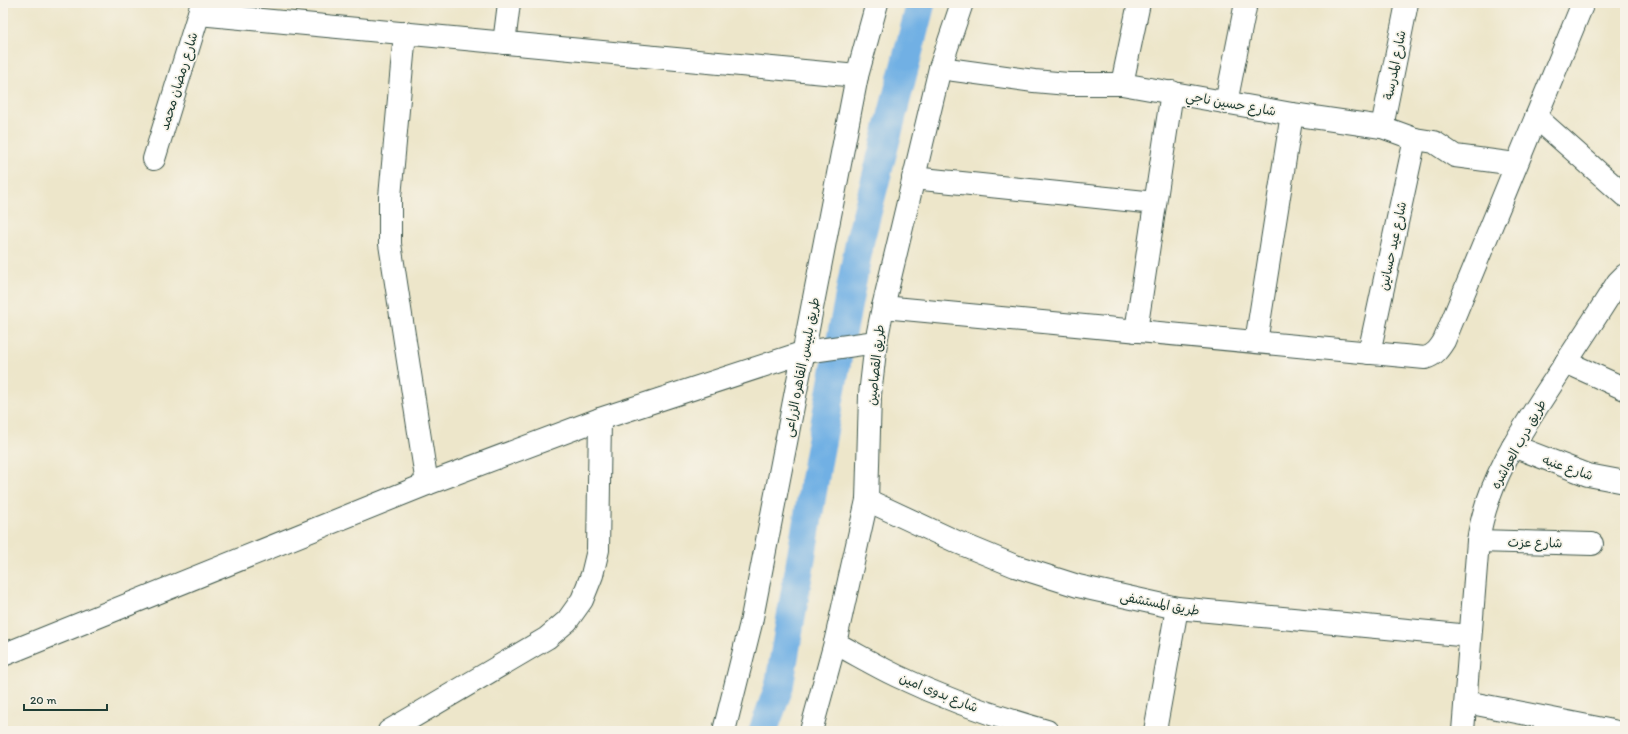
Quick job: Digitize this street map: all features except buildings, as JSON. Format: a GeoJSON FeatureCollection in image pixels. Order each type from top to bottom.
{"type":"FeatureCollection","features":[{"type":"Feature","properties":{"kind":"street"},"geometry":{"type":"LineString","coordinates":[[504,43],[509,3]]}},
{"type":"Feature","properties":{"kind":"street","name":"طريق بلبيس, القاهره الزراعى"},"geometry":{"type":"LineString","coordinates":[[724,731],[751,623],[812,351],[857,76],[877,3]]}},
{"type":"Feature","properties":{"kind":"street","name":"طريق القصاصين"},"geometry":{"type":"LineString","coordinates":[[811,731],[835,643],[867,500],[870,343],[883,307],[898,249],[913,178],[940,68],[962,3]]}},
{"type":"Feature","properties":{"kind":"street"},"geometry":{"type":"LineString","coordinates":[[1122,84],[1139,3]]}},
{"type":"Feature","properties":{"kind":"street"},"geometry":{"type":"LineString","coordinates":[[1226,102],[1246,3]]}},
{"type":"Feature","properties":{"kind":"street","name":"شارع المدرسة"},"geometry":{"type":"LineString","coordinates":[[1382,127],[1407,3]]}},
{"type":"Feature","properties":{"kind":"street"},"geometry":{"type":"LineString","coordinates":[[883,307],[1369,353],[1425,358],[1431,356],[1440,347],[1583,3]]}},
{"type":"Feature","properties":{"kind":"street"},"geometry":{"type":"LineString","coordinates":[[200,8],[405,33],[857,76]]}},
{"type":"Feature","properties":{"kind":"street","name":"شارع رمضان محمد"},"geometry":{"type":"LineString","coordinates":[[154,159],[200,8]]}},
{"type":"Feature","properties":{"kind":"street"},"geometry":{"type":"LineString","coordinates":[[405,33],[390,197],[390,244],[427,484]]}},
{"type":"Feature","properties":{"kind":"street","name":"شارع حسين ناجي"},"geometry":{"type":"LineString","coordinates":[[940,68],[1047,82],[1068,84],[1122,84],[1172,92],[1292,114],[1382,127],[1415,139],[1434,142],[1455,156],[1516,164]]}},
{"type":"Feature","properties":{"kind":"street"},"geometry":{"type":"LineString","coordinates":[[1136,331],[1172,92]]}},
{"type":"Feature","properties":{"kind":"street"},"geometry":{"type":"LineString","coordinates":[[1256,342],[1292,114]]}},
{"type":"Feature","properties":{"kind":"street"},"geometry":{"type":"LineString","coordinates":[[1536,117],[1625,196]]}},
{"type":"Feature","properties":{"kind":"street","name":"شارع عيد حسانين"},"geometry":{"type":"LineString","coordinates":[[1369,353],[1415,139]]}},
{"type":"Feature","properties":{"kind":"street"},"geometry":{"type":"LineString","coordinates":[[913,178],[1155,204]]}},
{"type":"Feature","properties":{"kind":"street","name":"طريق درب العواشره"},"geometry":{"type":"LineString","coordinates":[[1463,731],[1478,541],[1481,521],[1486,504],[1513,446],[1618,282],[1625,275]]}},
{"type":"Feature","properties":{"kind":"street"},"geometry":{"type":"LineString","coordinates":[[3,655],[427,484],[600,419],[812,351],[870,343]]}},
{"type":"Feature","properties":{"kind":"street"},"geometry":{"type":"LineString","coordinates":[[1566,362],[1625,389]]}},
{"type":"Feature","properties":{"kind":"street"},"geometry":{"type":"LineString","coordinates":[[389,731],[547,638],[566,621],[582,600],[592,575],[598,550],[600,419]]}},
{"type":"Feature","properties":{"kind":"street","name":"شارع عنبه"},"geometry":{"type":"LineString","coordinates":[[1513,446],[1588,475],[1625,482]]}},
{"type":"Feature","properties":{"kind":"street","name":"طريق المستشفى"},"geometry":{"type":"LineString","coordinates":[[867,500],[957,542],[1015,566],[1078,586],[1177,608],[1470,636]]}},
{"type":"Feature","properties":{"kind":"street","name":"شارع عزت"},"geometry":{"type":"LineString","coordinates":[[1478,541],[1592,544]]}},
{"type":"Feature","properties":{"kind":"street"},"geometry":{"type":"LineString","coordinates":[[1155,731],[1177,608]]}},
{"type":"Feature","properties":{"kind":"street","name":"شارع بدوى امين"},"geometry":{"type":"LineString","coordinates":[[835,643],[897,676],[959,702],[1021,724],[1047,731]]}},
{"type":"Feature","properties":{"kind":"street"},"geometry":{"type":"LineString","coordinates":[[1466,702],[1613,731]]}},
{"type":"Feature","properties":{"kind":"waterway"},"geometry":{"type":"LineString","coordinates":[[763,731],[779,687],[818,459],[860,240],[921,3]]}}]}
